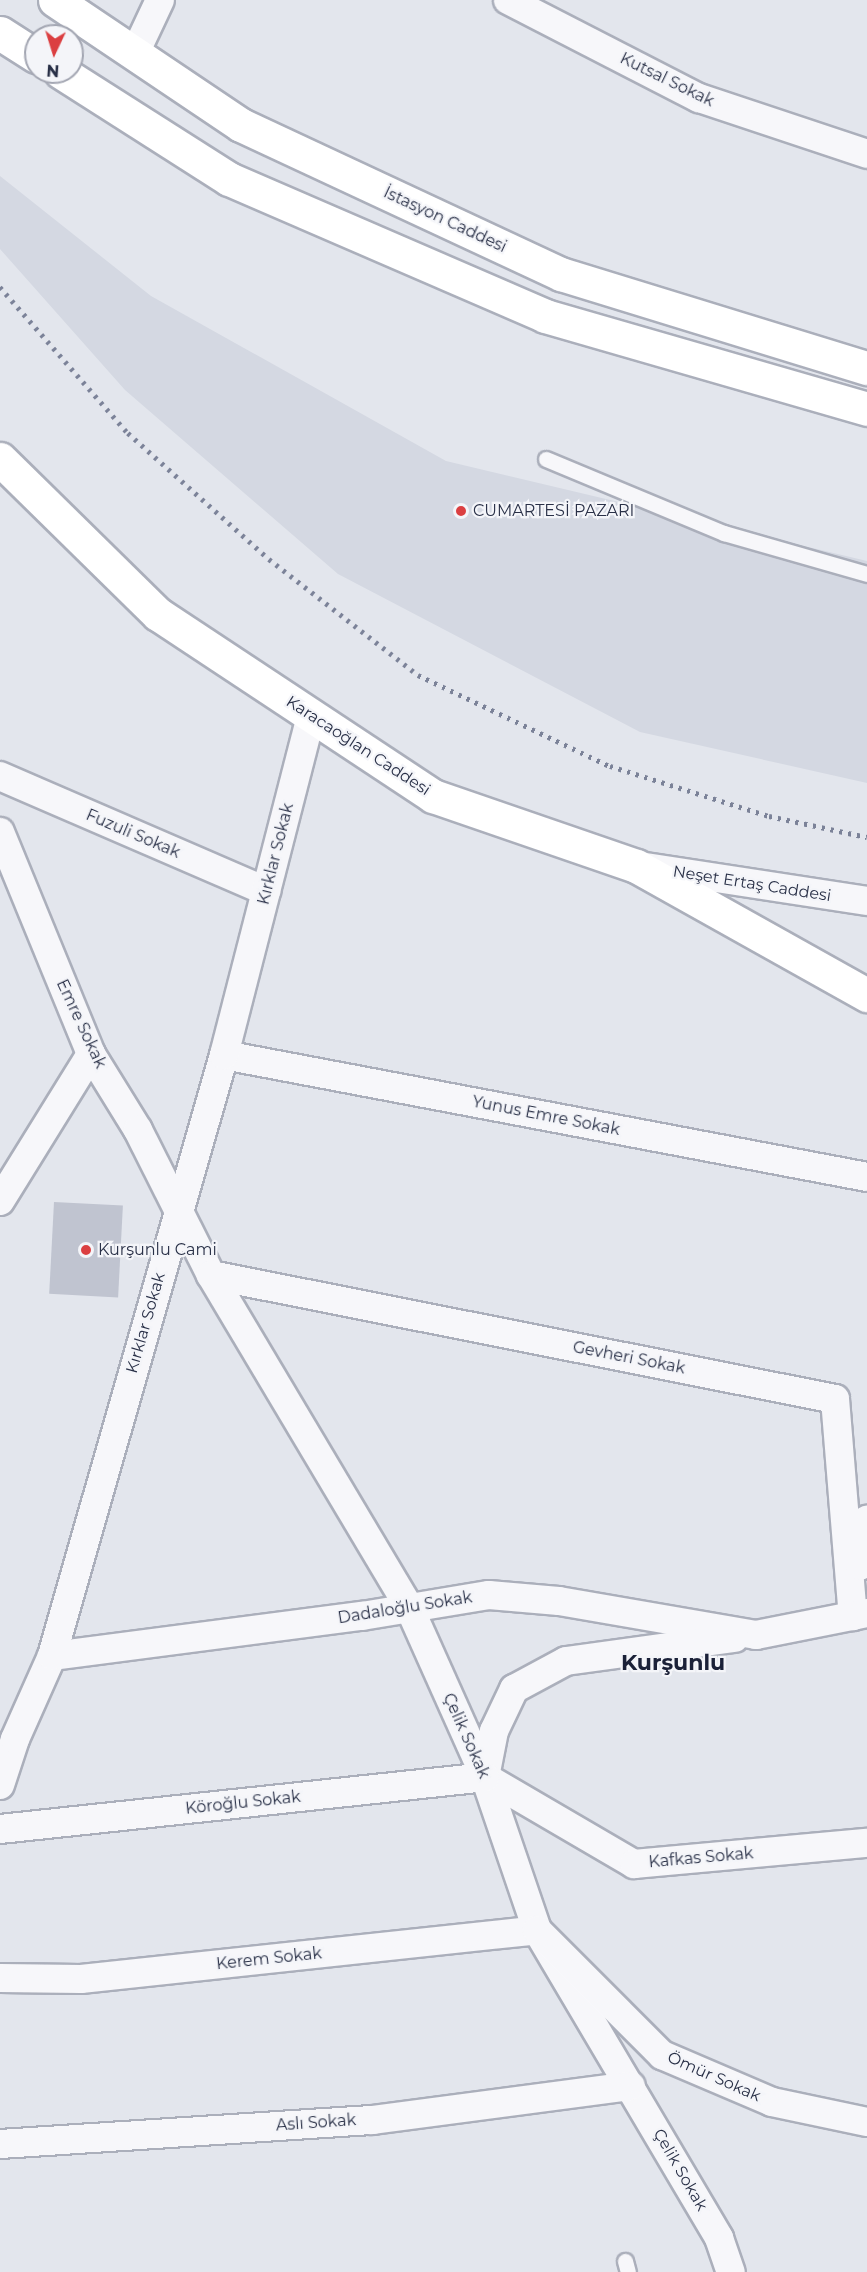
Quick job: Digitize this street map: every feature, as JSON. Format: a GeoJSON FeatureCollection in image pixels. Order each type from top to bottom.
{"type":"FeatureCollection","features":[{"type":"Feature","properties":{"kind":"street","name":"İstasyon Caddesi"},"geometry":{"type":"LineString","coordinates":[[56,0],[136,51],[241,125],[561,274],[867,368]]}},
{"type":"Feature","properties":{"kind":"street"},"geometry":{"type":"LineString","coordinates":[[136,51],[160,0]]}},
{"type":"Feature","properties":{"kind":"street","name":"Kutsal Sokak"},"geometry":{"type":"LineString","coordinates":[[516,2],[699,98],[867,154]]}},
{"type":"Feature","properties":{"kind":"street"},"geometry":{"type":"LineString","coordinates":[[0,33],[24,48]]}},
{"type":"Feature","properties":{"kind":"street"},"geometry":{"type":"LineString","coordinates":[[80,84],[229,179],[544,316],[867,409]]}},
{"type":"Feature","properties":{"kind":"street","name":"Karacaoğlan Caddesi"},"geometry":{"type":"LineString","coordinates":[[0,459],[158,614],[433,796],[636,866],[867,995]]}},
{"type":"Feature","properties":{"kind":"street","name":"Kırklar Sokak"},"geometry":{"type":"LineString","coordinates":[[0,1785],[15,1739],[52,1656],[177,1209],[224,1055],[311,715]]}},
{"type":"Feature","properties":{"kind":"street","name":"Fuzuli Sokak"},"geometry":{"type":"LineString","coordinates":[[0,776],[266,891]]}},
{"type":"Feature","properties":{"kind":"street","name":"Emre Sokak"},"geometry":{"type":"LineString","coordinates":[[3,846],[91,1054],[138,1130],[177,1209]]}},
{"type":"Feature","properties":{"kind":"street","name":"Neşet Ertaş Caddesi"},"geometry":{"type":"LineString","coordinates":[[636,866],[867,901]]}},
{"type":"Feature","properties":{"kind":"street"},"geometry":{"type":"LineString","coordinates":[[0,1201],[91,1054]]}},
{"type":"Feature","properties":{"kind":"street","name":"Yunus Emre Sokak"},"geometry":{"type":"LineString","coordinates":[[224,1055],[867,1177]]}},
{"type":"Feature","properties":{"kind":"street","name":"Çelik Sokak"},"geometry":{"type":"LineString","coordinates":[[177,1209],[211,1275],[410,1609],[485,1777],[537,1930],[719,2238],[731,2272]]}},
{"type":"Feature","properties":{"kind":"street","name":"Gevheri Sokak"},"geometry":{"type":"LineString","coordinates":[[211,1275],[835,1399],[860,1614]]}},
{"type":"Feature","properties":{"kind":"street"},"geometry":{"type":"LineString","coordinates":[[860,1614],[867,1520]]}},
{"type":"Feature","properties":{"kind":"street","name":"Dadaloğlu Sokak"},"geometry":{"type":"LineString","coordinates":[[52,1656],[410,1609],[489,1594],[559,1600],[756,1635]]}},
{"type":"Feature","properties":{"kind":"street","name":"Dadaloğlu Sokak"},"geometry":{"type":"LineString","coordinates":[[485,1777],[494,1731],[514,1689],[566,1661],[640,1654],[756,1635],[860,1614]]}},
{"type":"Feature","properties":{"kind":"street","name":"Köroğlu Sokak"},"geometry":{"type":"LineString","coordinates":[[0,1829],[485,1777]]}},
{"type":"Feature","properties":{"kind":"street","name":"Kafkas Sokak"},"geometry":{"type":"LineString","coordinates":[[485,1777],[634,1864],[867,1843]]}},
{"type":"Feature","properties":{"kind":"street","name":"Kerem Sokak"},"geometry":{"type":"LineString","coordinates":[[0,1978],[81,1979],[537,1930]]}},
{"type":"Feature","properties":{"kind":"street","name":"Ömür Sokak"},"geometry":{"type":"LineString","coordinates":[[537,1930],[662,2055],[772,2102],[867,2122]]}},
{"type":"Feature","properties":{"kind":"street","name":"Aslı Sokak"},"geometry":{"type":"LineString","coordinates":[[0,2144],[372,2120],[631,2086]]}},
{"type":"Feature","properties":{"kind":"lane"},"geometry":{"type":"LineString","coordinates":[[546,459],[614,491],[724,533],[867,574]]}},
{"type":"Feature","properties":{"kind":"shaded area","name":"CUMARTESİ PAZARI"},"geometry":{"type":"Polygon","coordinates":[[[0,176],[151,296],[446,461],[867,561],[867,783],[640,732],[338,574],[125,390],[0,249],[0,176]]]}},
{"type":"Feature","properties":{"kind":"building","name":"Kurşunlu Cami"},"geometry":{"type":"Polygon","coordinates":[[[54,1202],[123,1206],[118,1297],[49,1294],[54,1202]]]}},
{"type":"Feature","properties":{"kind":"railway"},"geometry":{"type":"LineString","coordinates":[[0,287],[128,433],[269,559],[418,675],[610,766],[769,816],[867,837]]}},
{"type":"Feature","properties":{"kind":"place","name":"CUMARTESİ PAZARI"},"geometry":{"type":"Point","coordinates":[461,511]}},
{"type":"Feature","properties":{"kind":"place","name":"Kurşunlu Cami"},"geometry":{"type":"Point","coordinates":[86,1250]}},
{"type":"Feature","properties":{"kind":"district","name":"Kurşunlu"},"geometry":{"type":"Point","coordinates":[673,1663]}}]}
